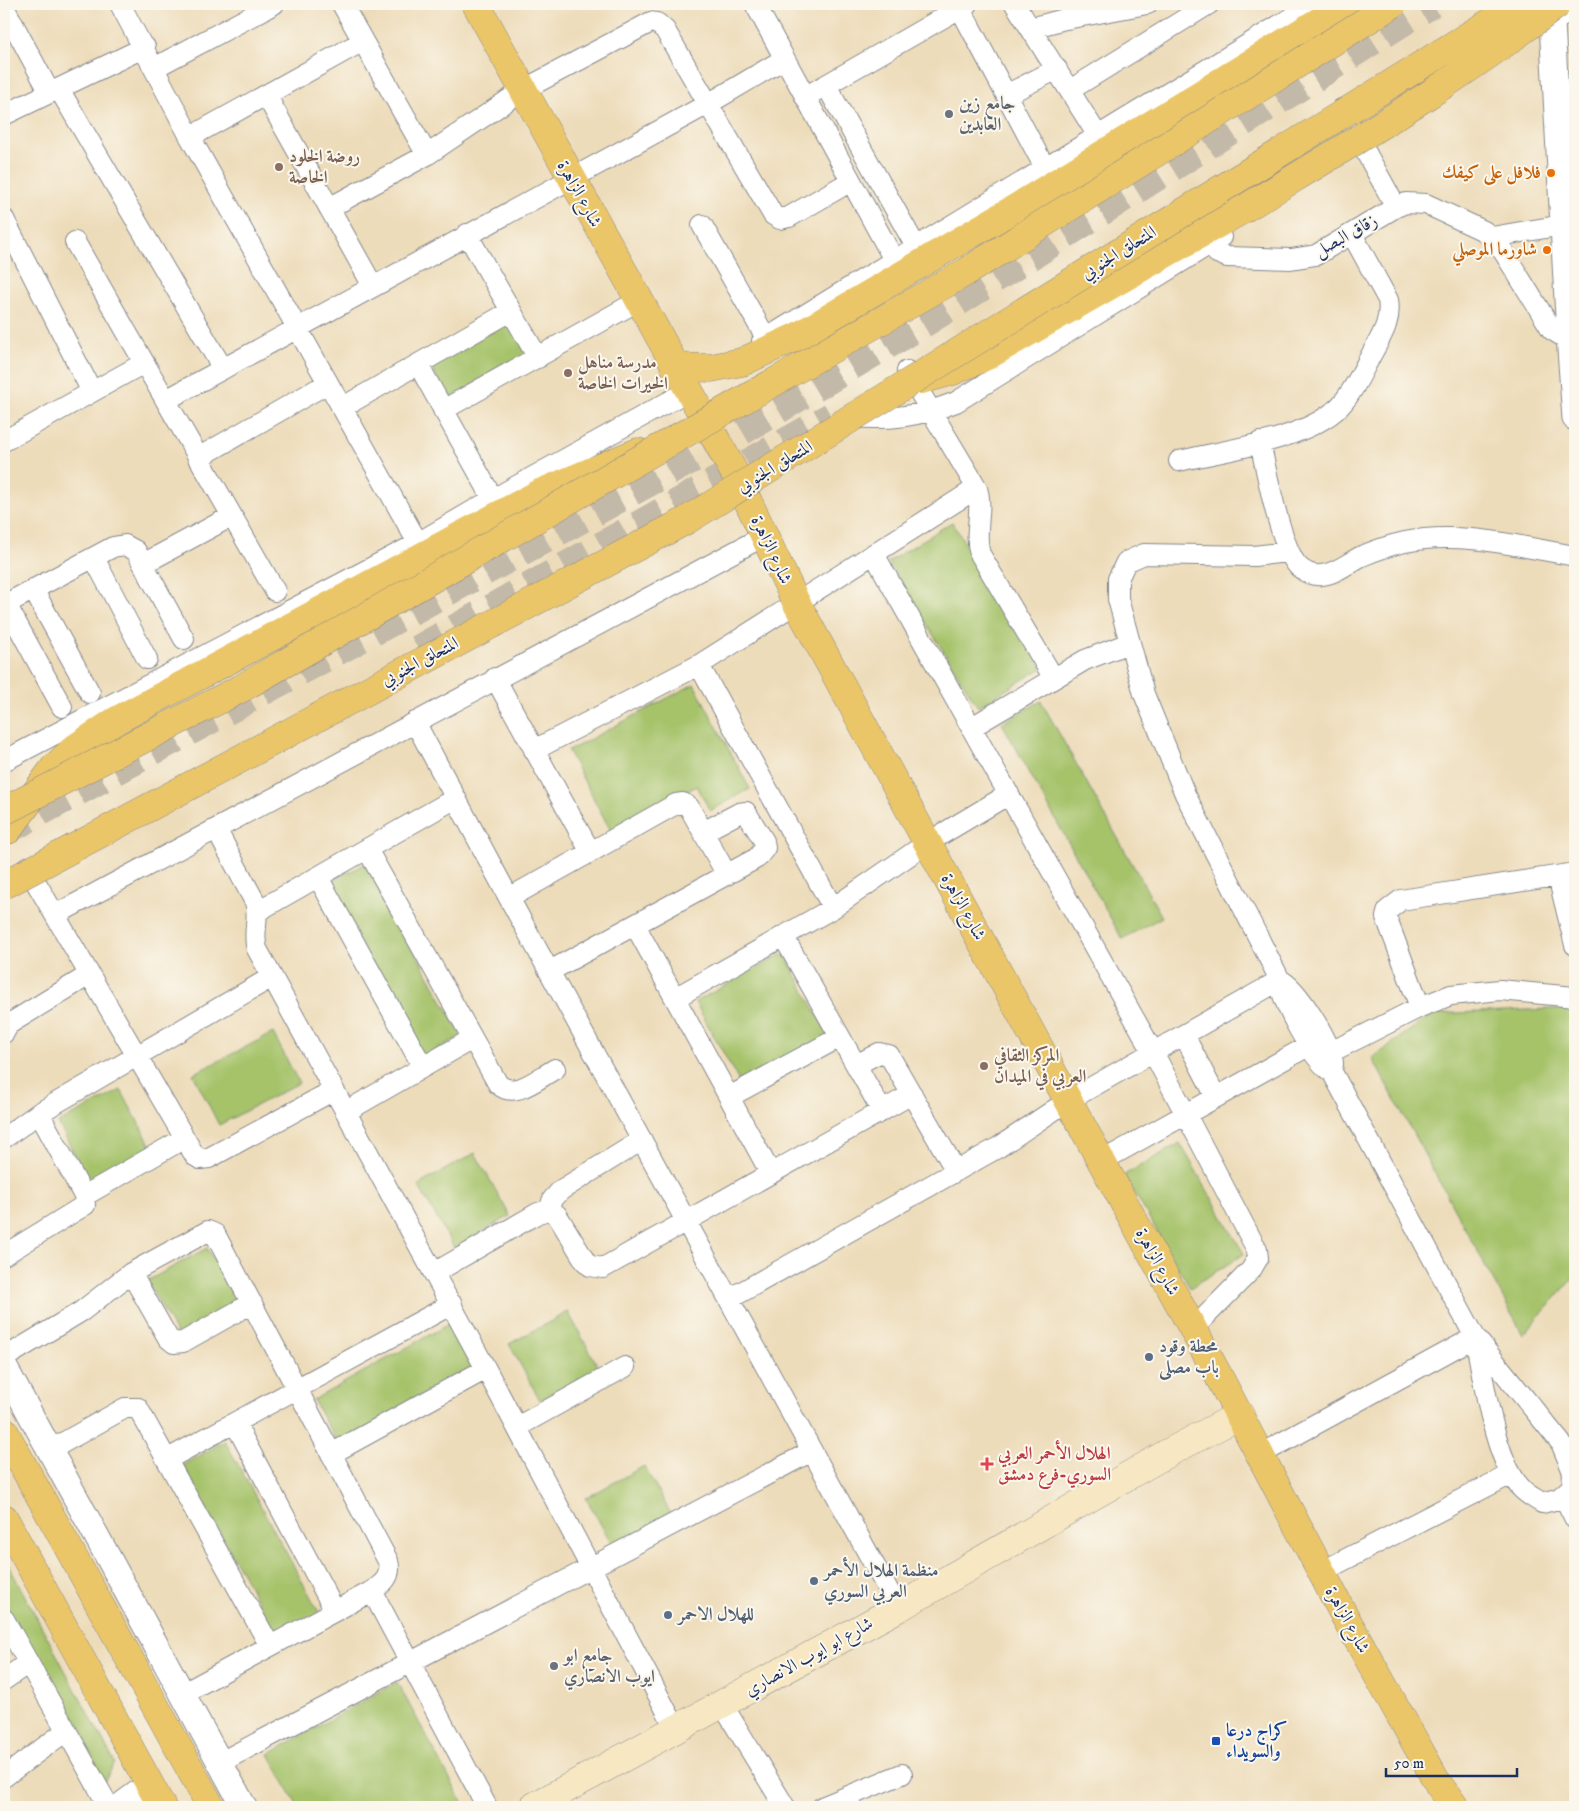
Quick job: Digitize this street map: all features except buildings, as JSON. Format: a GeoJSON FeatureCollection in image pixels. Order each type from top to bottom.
{"type":"FeatureCollection","features":[{"type":"Feature","properties":{"kind":"main road","name":"شارع الزاهرة"},"geometry":{"type":"LineString","coordinates":[[476,4],[730,465],[796,602],[1240,1415],[1321,1572],[1435,1777],[1455,1807]]}},
{"type":"Feature","properties":{"kind":"main road"},"geometry":{"type":"LineString","coordinates":[[675,367],[711,368],[729,365],[756,357],[798,336],[1018,207],[1347,4]]}},
{"type":"Feature","properties":{"kind":"main road"},"geometry":{"type":"LineString","coordinates":[[6,820],[240,689],[670,440],[966,272],[1393,4]]}},
{"type":"Feature","properties":{"kind":"main road","name":"المتحلق الجنوبي"},"geometry":{"type":"LineString","coordinates":[[4,885],[687,520],[1520,4]]}},
{"type":"Feature","properties":{"kind":"main road"},"geometry":{"type":"LineString","coordinates":[[876,389],[910,376],[953,371],[987,356],[1242,210],[1440,88],[1554,10]]}},
{"type":"Feature","properties":{"kind":"main road"},"geometry":{"type":"LineString","coordinates":[[6,820],[75,748],[117,720],[540,493],[612,461],[670,440]]}},
{"type":"Feature","properties":{"kind":"main road","name":"شارع ابو ايوب الانصاري"},"geometry":{"type":"LineString","coordinates":[[534,1807],[898,1608],[1166,1454],[1240,1415]]}},
{"type":"Feature","properties":{"kind":"main road"},"geometry":{"type":"LineString","coordinates":[[4,1432],[211,1807]]}},
{"type":"Feature","properties":{"kind":"main road"},"geometry":{"type":"LineString","coordinates":[[4,1518],[156,1796]]}},
{"type":"Feature","properties":{"kind":"street"},"geometry":{"type":"LineString","coordinates":[[154,68],[274,4]]}},
{"type":"Feature","properties":{"kind":"street"},"geometry":{"type":"LineString","coordinates":[[342,4],[427,155]]}},
{"type":"Feature","properties":{"kind":"street"},"geometry":{"type":"LineString","coordinates":[[755,4],[894,260]]}},
{"type":"Feature","properties":{"kind":"street"},"geometry":{"type":"LineString","coordinates":[[1015,4],[1098,136]]}},
{"type":"Feature","properties":{"kind":"street"},"geometry":{"type":"LineString","coordinates":[[1031,28],[1061,20],[1147,4]]}},
{"type":"Feature","properties":{"kind":"street"},"geometry":{"type":"LineString","coordinates":[[729,365],[742,353],[766,338],[1314,4]]}},
{"type":"Feature","properties":{"kind":"street"},"geometry":{"type":"LineString","coordinates":[[805,97],[964,6],[1006,95],[1045,168]]}},
{"type":"Feature","properties":{"kind":"street"},"geometry":{"type":"LineString","coordinates":[[1070,90],[1199,6]]}},
{"type":"Feature","properties":{"kind":"street"},"geometry":{"type":"LineString","coordinates":[[4,7],[223,369]]}},
{"type":"Feature","properties":{"kind":"street"},"geometry":{"type":"LineString","coordinates":[[128,7],[154,68],[190,137],[418,543]]}},
{"type":"Feature","properties":{"kind":"street"},"geometry":{"type":"LineString","coordinates":[[830,416],[893,418],[932,411],[976,391],[1510,54],[1554,10],[1575,7]]}},
{"type":"Feature","properties":{"kind":"street"},"geometry":{"type":"LineString","coordinates":[[1554,10],[1563,225],[1572,336],[1575,418]]}},
{"type":"Feature","properties":{"kind":"street"},"geometry":{"type":"LineString","coordinates":[[329,208],[427,155],[523,90],[651,22],[665,30],[770,212],[776,218],[789,217],[851,181]]}},
{"type":"Feature","properties":{"kind":"street"},"geometry":{"type":"LineString","coordinates":[[190,137],[363,41]]}},
{"type":"Feature","properties":{"kind":"street"},"geometry":{"type":"LineString","coordinates":[[4,114],[145,47]]}},
{"type":"Feature","properties":{"kind":"street"},"geometry":{"type":"LineString","coordinates":[[166,400],[708,104],[784,59]]}},
{"type":"Feature","properties":{"kind":"street"},"geometry":{"type":"LineString","coordinates":[[1006,95],[1057,70]]}},
{"type":"Feature","properties":{"kind":"street"},"geometry":{"type":"LineString","coordinates":[[826,86],[916,247]]}},
{"type":"Feature","properties":{"kind":"street"},"geometry":{"type":"LineString","coordinates":[[266,95],[373,286]]}},
{"type":"Feature","properties":{"kind":"street","name":"زقاق البصل"},"geometry":{"type":"LineString","coordinates":[[1342,109],[1396,207]]}},
{"type":"Feature","properties":{"kind":"street","name":"زقاق البصل"},"geometry":{"type":"LineString","coordinates":[[1209,244],[1217,252],[1227,257],[1303,258],[1316,255],[1396,207],[1406,203],[1426,204],[1475,226],[1492,238],[1552,330],[1562,336],[1572,336]]}},
{"type":"Feature","properties":{"kind":"street"},"geometry":{"type":"LineString","coordinates":[[4,219],[92,392]]}},
{"type":"Feature","properties":{"kind":"street"},"geometry":{"type":"LineString","coordinates":[[702,225],[766,338]]}},
{"type":"Feature","properties":{"kind":"street"},"geometry":{"type":"LineString","coordinates":[[1492,238],[1563,225]]}},
{"type":"Feature","properties":{"kind":"street"},"geometry":{"type":"LineString","coordinates":[[467,234],[538,358]]}},
{"type":"Feature","properties":{"kind":"street"},"geometry":{"type":"LineString","coordinates":[[1179,461],[1296,433],[1312,427],[1339,407],[1350,395],[1386,327],[1389,309],[1388,300],[1352,234]]}},
{"type":"Feature","properties":{"kind":"street"},"geometry":{"type":"LineString","coordinates":[[75,242],[275,591]]}},
{"type":"Feature","properties":{"kind":"street"},"geometry":{"type":"LineString","coordinates":[[443,410],[638,301]]}},
{"type":"Feature","properties":{"kind":"street"},"geometry":{"type":"LineString","coordinates":[[343,407],[511,311]]}},
{"type":"Feature","properties":{"kind":"street"},"geometry":{"type":"LineString","coordinates":[[4,441],[144,363]]}},
{"type":"Feature","properties":{"kind":"street"},"geometry":{"type":"LineString","coordinates":[[418,364],[492,499]]}},
{"type":"Feature","properties":{"kind":"street"},"geometry":{"type":"LineString","coordinates":[[910,376],[977,488],[980,502],[977,543],[980,554],[1053,677]]}},
{"type":"Feature","properties":{"kind":"street"},"geometry":{"type":"LineString","coordinates":[[198,458],[328,383]]}},
{"type":"Feature","properties":{"kind":"street"},"geometry":{"type":"LineString","coordinates":[[4,761],[418,543],[492,499],[688,391]]}},
{"type":"Feature","properties":{"kind":"street"},"geometry":{"type":"LineString","coordinates":[[1260,442],[1287,552],[1298,567],[1308,573],[1320,575],[1331,573],[1361,557],[1386,547],[1437,537],[1464,538],[1575,556]]}},
{"type":"Feature","properties":{"kind":"street"},"geometry":{"type":"LineString","coordinates":[[534,750],[699,665],[977,488]]}},
{"type":"Feature","properties":{"kind":"street"},"geometry":{"type":"LineString","coordinates":[[143,564],[232,516]]}},
{"type":"Feature","properties":{"kind":"street"},"geometry":{"type":"LineString","coordinates":[[55,915],[495,678],[764,536]]}},
{"type":"Feature","properties":{"kind":"street"},"geometry":{"type":"LineString","coordinates":[[62,707],[5,604],[113,547],[125,545],[136,551],[184,639]]}},
{"type":"Feature","properties":{"kind":"street"},"geometry":{"type":"LineString","coordinates":[[1287,552],[1254,556],[1144,554],[1134,556],[1126,562],[1118,578],[1118,599],[1129,643],[1150,710],[1185,794],[1280,980],[1283,997],[1322,1066],[1332,1072],[1475,1337],[1568,1439],[1573,1472],[1572,1487],[1558,1499],[1542,1503],[1522,1489],[1511,1474],[1490,1414],[1475,1337]]}},
{"type":"Feature","properties":{"kind":"street"},"geometry":{"type":"LineString","coordinates":[[874,554],[1153,1052],[1257,1250],[1258,1258],[1252,1270],[1193,1329]]}},
{"type":"Feature","properties":{"kind":"street"},"geometry":{"type":"LineString","coordinates":[[94,558],[147,659]]}},
{"type":"Feature","properties":{"kind":"street"},"geometry":{"type":"LineString","coordinates":[[33,590],[90,692]]}},
{"type":"Feature","properties":{"kind":"street"},"geometry":{"type":"LineString","coordinates":[[972,727],[1053,677],[1085,660],[1129,643]]}},
{"type":"Feature","properties":{"kind":"street"},"geometry":{"type":"LineString","coordinates":[[699,665],[833,908]]}},
{"type":"Feature","properties":{"kind":"street"},"geometry":{"type":"LineString","coordinates":[[495,678],[590,851]]}},
{"type":"Feature","properties":{"kind":"street"},"geometry":{"type":"LineString","coordinates":[[415,722],[509,898],[898,1608]]}},
{"type":"Feature","properties":{"kind":"street"},"geometry":{"type":"LineString","coordinates":[[675,998],[833,908],[927,843],[1009,794]]}},
{"type":"Feature","properties":{"kind":"street"},"geometry":{"type":"LineString","coordinates":[[258,911],[456,798]]}},
{"type":"Feature","properties":{"kind":"street"},"geometry":{"type":"LineString","coordinates":[[509,898],[676,804],[683,804],[689,807],[727,875]]}},
{"type":"Feature","properties":{"kind":"street"},"geometry":{"type":"LineString","coordinates":[[550,971],[761,856],[765,848],[764,841],[749,814],[743,812],[703,832]]}},
{"type":"Feature","properties":{"kind":"street"},"geometry":{"type":"LineString","coordinates":[[216,828],[255,902],[258,911],[254,938],[272,977],[452,1304],[676,1729]]}},
{"type":"Feature","properties":{"kind":"street"},"geometry":{"type":"LineString","coordinates":[[367,849],[498,1084],[506,1090],[518,1090],[555,1069]]}},
{"type":"Feature","properties":{"kind":"street"},"geometry":{"type":"LineString","coordinates":[[26,867],[195,1156],[200,1159],[209,1158],[334,1090]]}},
{"type":"Feature","properties":{"kind":"street"},"geometry":{"type":"LineString","coordinates":[[1420,1007],[1386,918],[1394,904],[1401,900],[1567,874],[1575,945]]}},
{"type":"Feature","properties":{"kind":"street"},"geometry":{"type":"LineString","coordinates":[[318,877],[423,1067]]}},
{"type":"Feature","properties":{"kind":"street"},"geometry":{"type":"LineString","coordinates":[[636,925],[771,1174]]}},
{"type":"Feature","properties":{"kind":"street"},"geometry":{"type":"LineString","coordinates":[[783,936],[882,1111]]}},
{"type":"Feature","properties":{"kind":"street"},"geometry":{"type":"LineString","coordinates":[[4,1047],[4,1034],[9,1024],[89,975]]}},
{"type":"Feature","properties":{"kind":"street"},"geometry":{"type":"LineString","coordinates":[[4,1138],[39,1113],[272,977]]}},
{"type":"Feature","properties":{"kind":"street"},"geometry":{"type":"LineString","coordinates":[[729,1299],[999,1147],[1069,1100],[1280,980]]}},
{"type":"Feature","properties":{"kind":"street"},"geometry":{"type":"LineString","coordinates":[[1280,980],[1289,985],[1298,994],[1331,1052],[1334,1062],[1332,1072]]}},
{"type":"Feature","properties":{"kind":"street"},"geometry":{"type":"LineString","coordinates":[[1331,1052],[1420,1007],[1451,995],[1500,990],[1575,997]]}},
{"type":"Feature","properties":{"kind":"street"},"geometry":{"type":"LineString","coordinates":[[1184,1035],[1216,1098]]}},
{"type":"Feature","properties":{"kind":"street"},"geometry":{"type":"LineString","coordinates":[[729,1097],[840,1037]]}},
{"type":"Feature","properties":{"kind":"street"},"geometry":{"type":"LineString","coordinates":[[347,1111],[472,1039]]}},
{"type":"Feature","properties":{"kind":"street"},"geometry":{"type":"LineString","coordinates":[[1102,1161],[1310,1045]]}},
{"type":"Feature","properties":{"kind":"street"},"geometry":{"type":"LineString","coordinates":[[856,1065],[878,1053],[889,1055],[956,1171]]}},
{"type":"Feature","properties":{"kind":"street"},"geometry":{"type":"LineString","coordinates":[[549,1210],[556,1216],[585,1261],[596,1268],[609,1265],[912,1094]]}},
{"type":"Feature","properties":{"kind":"street"},"geometry":{"type":"LineString","coordinates":[[4,1255],[85,1205],[84,1196],[39,1113]]}},
{"type":"Feature","properties":{"kind":"street"},"geometry":{"type":"LineString","coordinates":[[84,1196],[183,1138]]}},
{"type":"Feature","properties":{"kind":"street"},"geometry":{"type":"LineString","coordinates":[[549,1210],[553,1199],[561,1190],[642,1140]]}},
{"type":"Feature","properties":{"kind":"street"},"geometry":{"type":"LineString","coordinates":[[434,1273],[538,1213],[549,1210]]}},
{"type":"Feature","properties":{"kind":"street"},"geometry":{"type":"LineString","coordinates":[[4,1358],[82,1311],[131,1274],[204,1232],[212,1231],[252,1303],[390,1567],[387,1579],[372,1590],[182,1694]]}},
{"type":"Feature","properties":{"kind":"street"},"geometry":{"type":"LineString","coordinates":[[131,1274],[168,1338],[174,1344],[183,1342],[252,1303]]}},
{"type":"Feature","properties":{"kind":"street"},"geometry":{"type":"LineString","coordinates":[[168,1460],[452,1304]]}},
{"type":"Feature","properties":{"kind":"street"},"geometry":{"type":"LineString","coordinates":[[1261,1454],[1475,1337]]}},
{"type":"Feature","properties":{"kind":"street"},"geometry":{"type":"LineString","coordinates":[[4,1366],[244,1807]]}},
{"type":"Feature","properties":{"kind":"street"},"geometry":{"type":"LineString","coordinates":[[517,1428],[625,1367]]}},
{"type":"Feature","properties":{"kind":"street"},"geometry":{"type":"LineString","coordinates":[[331,1454],[486,1369]]}},
{"type":"Feature","properties":{"kind":"street"},"geometry":{"type":"LineString","coordinates":[[50,1450],[125,1408],[134,1406],[142,1411],[270,1646]]}},
{"type":"Feature","properties":{"kind":"street"},"geometry":{"type":"LineString","coordinates":[[235,1423],[335,1611]]}},
{"type":"Feature","properties":{"kind":"street"},"geometry":{"type":"LineString","coordinates":[[219,1763],[812,1451]]}},
{"type":"Feature","properties":{"kind":"street"},"geometry":{"type":"LineString","coordinates":[[1321,1572],[1511,1474]]}},
{"type":"Feature","properties":{"kind":"street"},"geometry":{"type":"LineString","coordinates":[[1562,1495],[1575,1519]]}},
{"type":"Feature","properties":{"kind":"street"},"geometry":{"type":"LineString","coordinates":[[372,1590],[487,1807]]}},
{"type":"Feature","properties":{"kind":"street"},"geometry":{"type":"LineString","coordinates":[[4,1618],[109,1807]]}},
{"type":"Feature","properties":{"kind":"street"},"geometry":{"type":"LineString","coordinates":[[4,1680],[28,1663]]}},
{"type":"Feature","properties":{"kind":"street"},"geometry":{"type":"LineString","coordinates":[[722,1704],[784,1807]]}},
{"type":"Feature","properties":{"kind":"street"},"geometry":{"type":"LineString","coordinates":[[4,1777],[66,1731]]}},
{"type":"Feature","properties":{"kind":"street"},"geometry":{"type":"LineString","coordinates":[[822,1807],[902,1774]]}},
{"type":"Feature","properties":{"kind":"street"},"geometry":{"type":"LineString","coordinates":[[119,1807],[156,1796]]}},
{"type":"Feature","properties":{"kind":"green space"},"geometry":{"type":"Polygon","coordinates":[[[509,319],[528,355],[449,399],[429,364],[509,319]]]}},
{"type":"Feature","properties":{"kind":"green space"},"geometry":{"type":"Polygon","coordinates":[[[952,522],[1042,668],[978,707],[888,562],[952,522]]]}},
{"type":"Feature","properties":{"kind":"green space"},"geometry":{"type":"Polygon","coordinates":[[[694,684],[750,789],[710,811],[697,786],[611,831],[568,751],[694,684]]]}},
{"type":"Feature","properties":{"kind":"green space"},"geometry":{"type":"Polygon","coordinates":[[[1041,701],[1162,917],[1122,939],[1002,723],[1041,701]]]}},
{"type":"Feature","properties":{"kind":"green space"},"geometry":{"type":"Polygon","coordinates":[[[366,863],[462,1036],[423,1057],[328,884],[366,863]]]}},
{"type":"Feature","properties":{"kind":"green space"},"geometry":{"type":"Polygon","coordinates":[[[784,953],[829,1036],[741,1085],[695,1002],[784,953]]]}},
{"type":"Feature","properties":{"kind":"green space"},"geometry":{"type":"Polygon","coordinates":[[[1575,1008],[1575,1276],[1523,1335],[1372,1058],[1432,1014],[1575,1008]]]}},
{"type":"Feature","properties":{"kind":"green space"},"geometry":{"type":"Polygon","coordinates":[[[273,1033],[299,1083],[219,1125],[193,1074],[273,1033]]]}},
{"type":"Feature","properties":{"kind":"green space"},"geometry":{"type":"Polygon","coordinates":[[[121,1090],[152,1148],[89,1181],[58,1123],[121,1090]]]}},
{"type":"Feature","properties":{"kind":"green space"},"geometry":{"type":"Polygon","coordinates":[[[1180,1143],[1244,1254],[1190,1288],[1124,1175],[1180,1143]]]}},
{"type":"Feature","properties":{"kind":"green space"},"geometry":{"type":"Polygon","coordinates":[[[475,1153],[510,1216],[454,1248],[418,1185],[475,1153]]]}},
{"type":"Feature","properties":{"kind":"green space"},"geometry":{"type":"Polygon","coordinates":[[[207,1248],[239,1304],[179,1338],[147,1281],[207,1248]]]}},
{"type":"Feature","properties":{"kind":"green space"},"geometry":{"type":"Polygon","coordinates":[[[568,1312],[599,1368],[540,1400],[509,1344],[568,1312]]]}},
{"type":"Feature","properties":{"kind":"green space"},"geometry":{"type":"Polygon","coordinates":[[[449,1324],[475,1370],[339,1446],[313,1400],[449,1324]]]}},
{"type":"Feature","properties":{"kind":"green space"},"geometry":{"type":"Polygon","coordinates":[[[225,1441],[320,1614],[277,1637],[183,1465],[225,1441]]]}},
{"type":"Feature","properties":{"kind":"green space"},"geometry":{"type":"Polygon","coordinates":[[[644,1466],[671,1514],[613,1546],[586,1498],[644,1466]]]}},
{"type":"Feature","properties":{"kind":"green space"},"geometry":{"type":"Polygon","coordinates":[[[4,1557],[115,1763],[100,1789],[4,1620],[4,1557]]]}},
{"type":"Feature","properties":{"kind":"green space"},"geometry":{"type":"Polygon","coordinates":[[[397,1682],[465,1807],[298,1807],[269,1754],[397,1682]]]}},
{"type":"Feature","properties":{"kind":"tunnel"},"geometry":{"type":"LineString","coordinates":[[4,832],[719,445],[930,320],[1432,4]]}},
{"type":"Feature","properties":{"kind":"tunnel"},"geometry":{"type":"LineString","coordinates":[[418,649],[831,416]]}},
{"type":"Feature","properties":{"kind":"place","name":"جامع زين العابدين"},"geometry":{"type":"Point","coordinates":[949,114]}},
{"type":"Feature","properties":{"kind":"place","name":"روضة الخلود الخاصة"},"geometry":{"type":"Point","coordinates":[279,167]}},
{"type":"Feature","properties":{"kind":"place","name":"فلافل على كيفك"},"geometry":{"type":"Point","coordinates":[1551,173]}},
{"type":"Feature","properties":{"kind":"place","name":"شاورما الموصلي"},"geometry":{"type":"Point","coordinates":[1547,250]}},
{"type":"Feature","properties":{"kind":"place","name":"مدرسة مناهل الخيرات الخاصة"},"geometry":{"type":"Point","coordinates":[568,373]}},
{"type":"Feature","properties":{"kind":"place","name":"المركز الثقافي العربي في الميدان"},"geometry":{"type":"Point","coordinates":[984,1066]}},
{"type":"Feature","properties":{"kind":"place","name":"محطة وقود باب مصلى"},"geometry":{"type":"Point","coordinates":[1149,1357]}},
{"type":"Feature","properties":{"kind":"place","name":"الهلال الأحمر العربي السوري-فرع دمشق"},"geometry":{"type":"Point","coordinates":[987,1464]}},
{"type":"Feature","properties":{"kind":"place","name":"منظمة الهلال الأحمر العربي السوري"},"geometry":{"type":"Point","coordinates":[814,1581]}},
{"type":"Feature","properties":{"kind":"place","name":"للهلال الاحمر"},"geometry":{"type":"Point","coordinates":[668,1615]}},
{"type":"Feature","properties":{"kind":"place","name":"جامع ابو ايوب الانصاري"},"geometry":{"type":"Point","coordinates":[554,1666]}},
{"type":"Feature","properties":{"kind":"place","name":"كراج درعا والسويداء"},"geometry":{"type":"Point","coordinates":[1216,1741]}}]}
